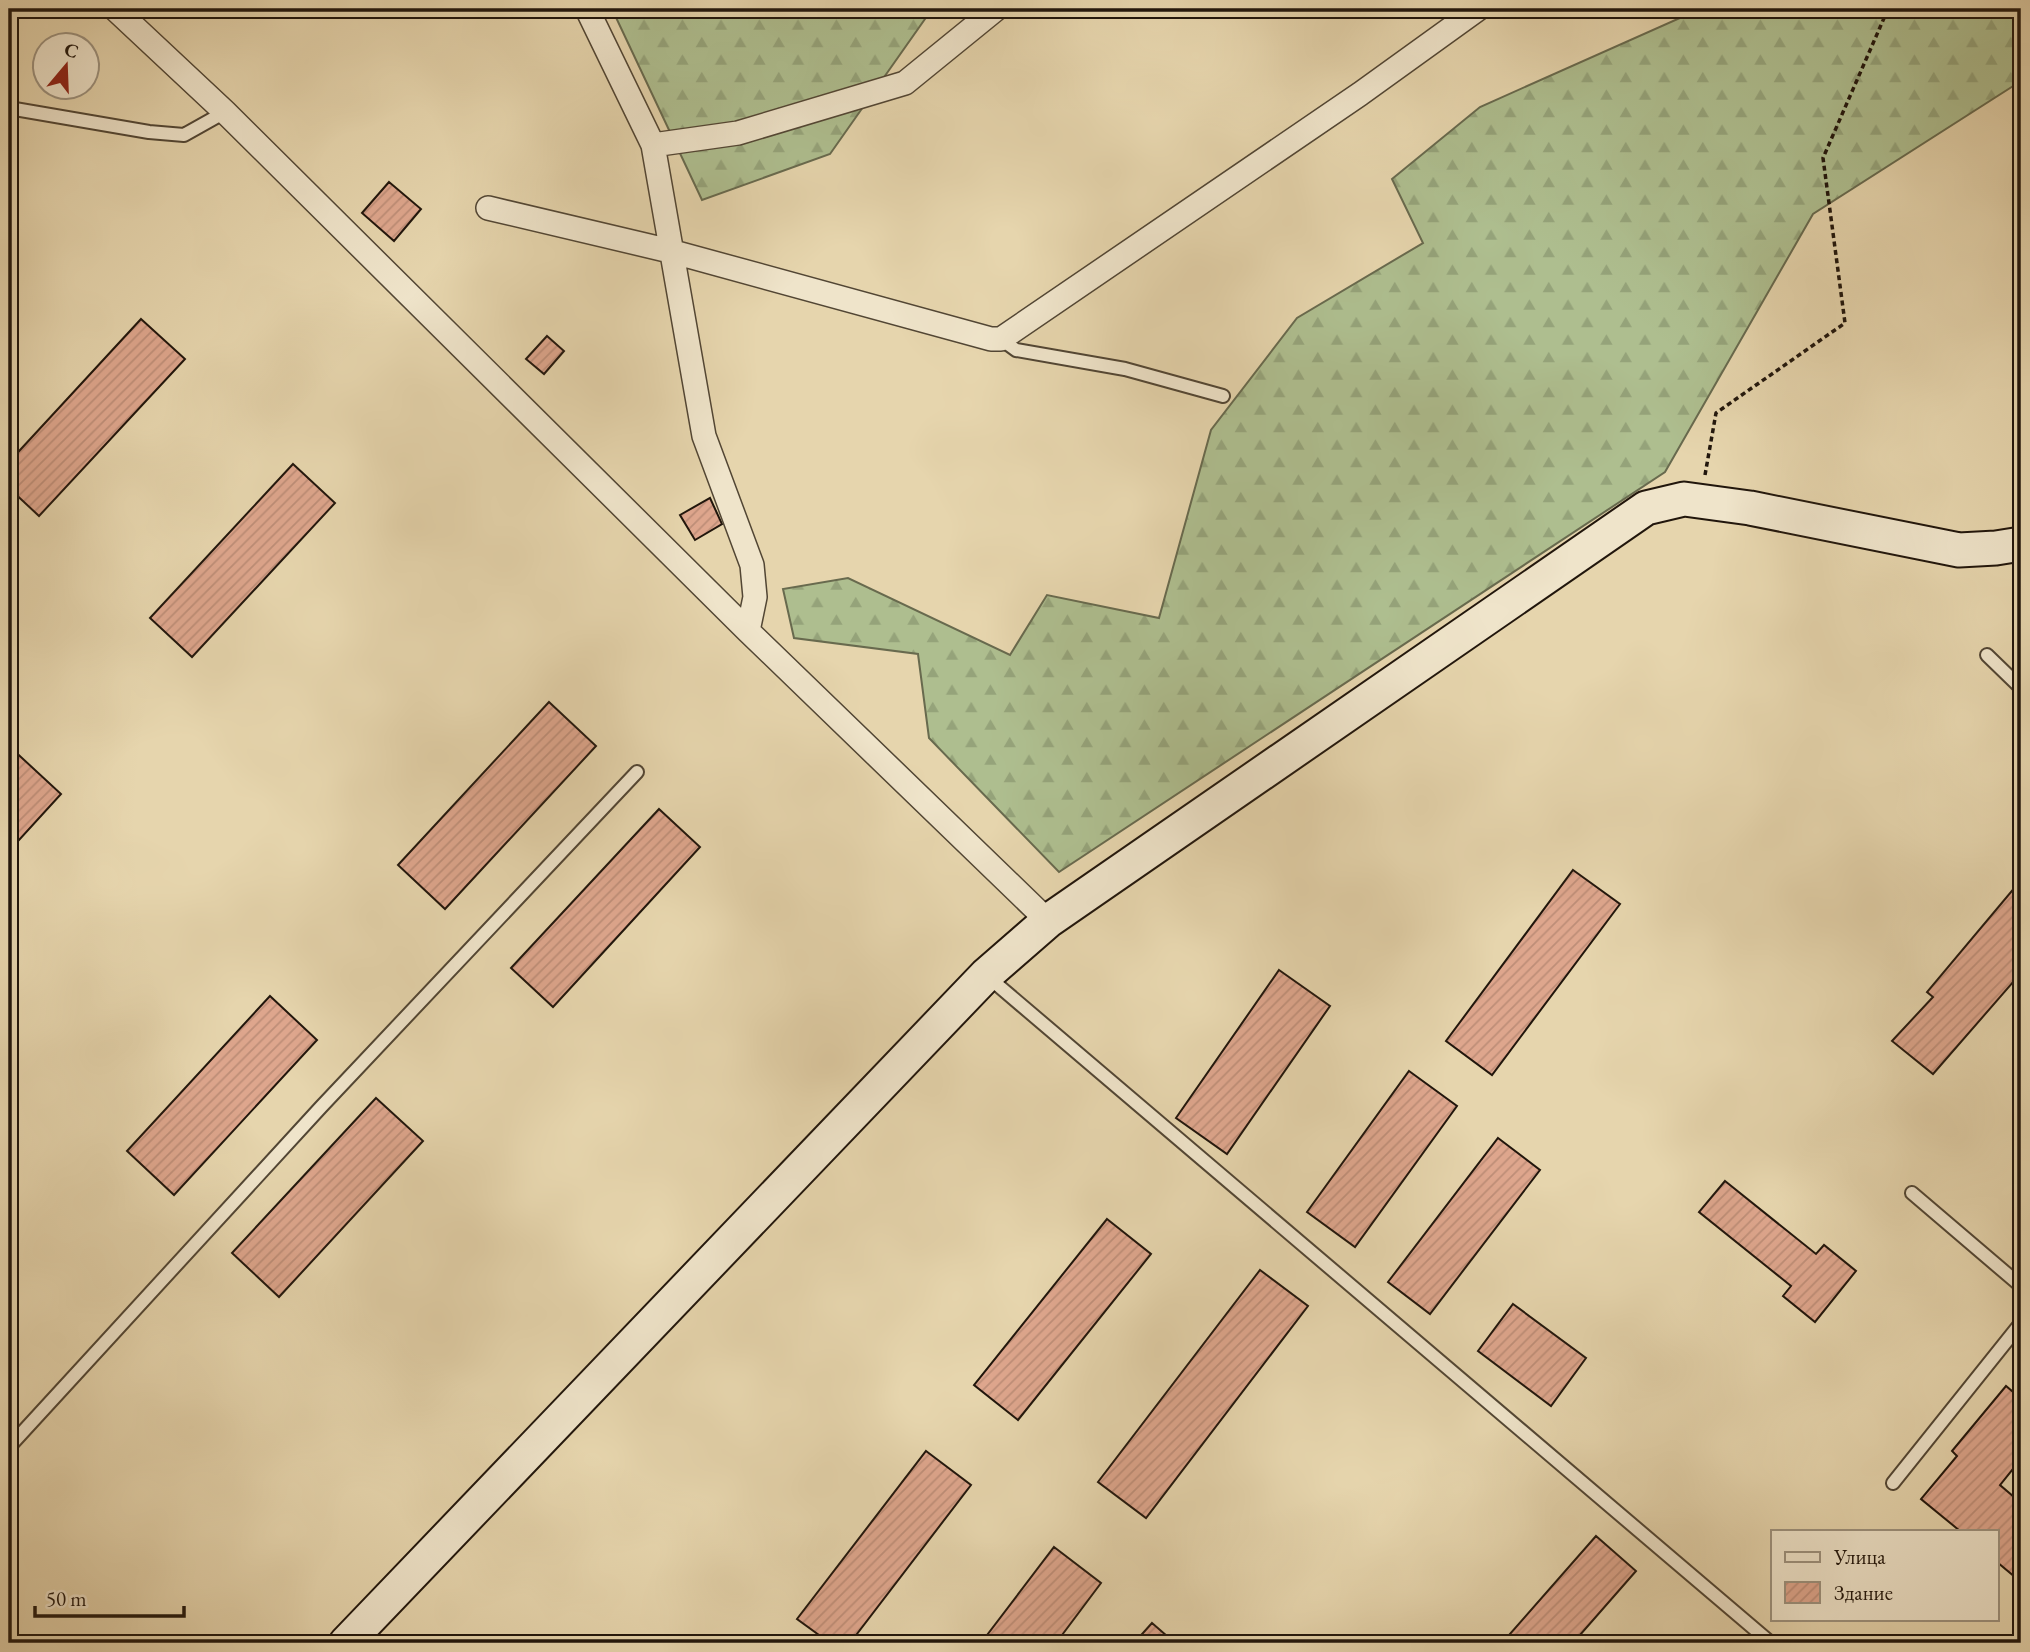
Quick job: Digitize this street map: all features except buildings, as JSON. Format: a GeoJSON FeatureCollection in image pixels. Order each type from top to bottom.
{"type":"FeatureCollection","features":[{"type":"Feature","properties":{"kind":"street"},"geometry":{"type":"LineString","coordinates":[[115,9],[225,112],[748,631],[1048,921]]}},
{"type":"Feature","properties":{"kind":"street"},"geometry":{"type":"LineString","coordinates":[[587,9],[653,145],[704,436],[752,565],[755,597],[748,631]]}},
{"type":"Feature","properties":{"kind":"street"},"geometry":{"type":"LineString","coordinates":[[653,145],[738,133],[905,83],[996,9]]}},
{"type":"Feature","properties":{"kind":"street"},"geometry":{"type":"LineString","coordinates":[[488,208],[670,251],[991,339],[1001,339],[1360,94],[1478,9]]}},
{"type":"Feature","properties":{"kind":"street"},"geometry":{"type":"LineString","coordinates":[[346,1643],[986,975],[1048,921],[1646,508],[1684,499],[1750,508],[1959,550],[2021,544]]}},
{"type":"Feature","properties":{"kind":"lane"},"geometry":{"type":"LineString","coordinates":[[9,108],[149,132],[184,135],[225,112]]}},
{"type":"Feature","properties":{"kind":"lane"},"geometry":{"type":"LineString","coordinates":[[1001,339],[1016,349],[1125,369],[1223,396]]}},
{"type":"Feature","properties":{"kind":"lane"},"geometry":{"type":"LineString","coordinates":[[1987,655],[2021,688]]}},
{"type":"Feature","properties":{"kind":"lane"},"geometry":{"type":"LineString","coordinates":[[9,1447],[321,1107],[637,772]]}},
{"type":"Feature","properties":{"kind":"lane"},"geometry":{"type":"LineString","coordinates":[[986,975],[1771,1643]]}},
{"type":"Feature","properties":{"kind":"lane"},"geometry":{"type":"LineString","coordinates":[[1912,1193],[2021,1286]]}},
{"type":"Feature","properties":{"kind":"lane"},"geometry":{"type":"LineString","coordinates":[[1893,1483],[2021,1324]]}},
{"type":"Feature","properties":{"kind":"lane"},"geometry":{"type":"LineString","coordinates":[[2017,1643],[2021,1638]]}},
{"type":"Feature","properties":{"kind":"path"},"geometry":{"type":"LineString","coordinates":[[1700,501],[1716,413],[1845,323],[1823,158],[1888,9]]}},
{"type":"Feature","properties":{"kind":"green space"},"geometry":{"type":"Polygon","coordinates":[[[612,9],[932,9],[830,154],[702,200],[612,9]]]}},
{"type":"Feature","properties":{"kind":"green space"},"geometry":{"type":"Polygon","coordinates":[[[1700,9],[2021,9],[2021,81],[1813,214],[1665,472],[1059,872],[929,738],[918,654],[794,638],[783,589],[848,578],[1010,655],[1047,595],[1159,618],[1211,430],[1297,318],[1423,243],[1392,179],[1480,107],[1700,9]]]}}]}
